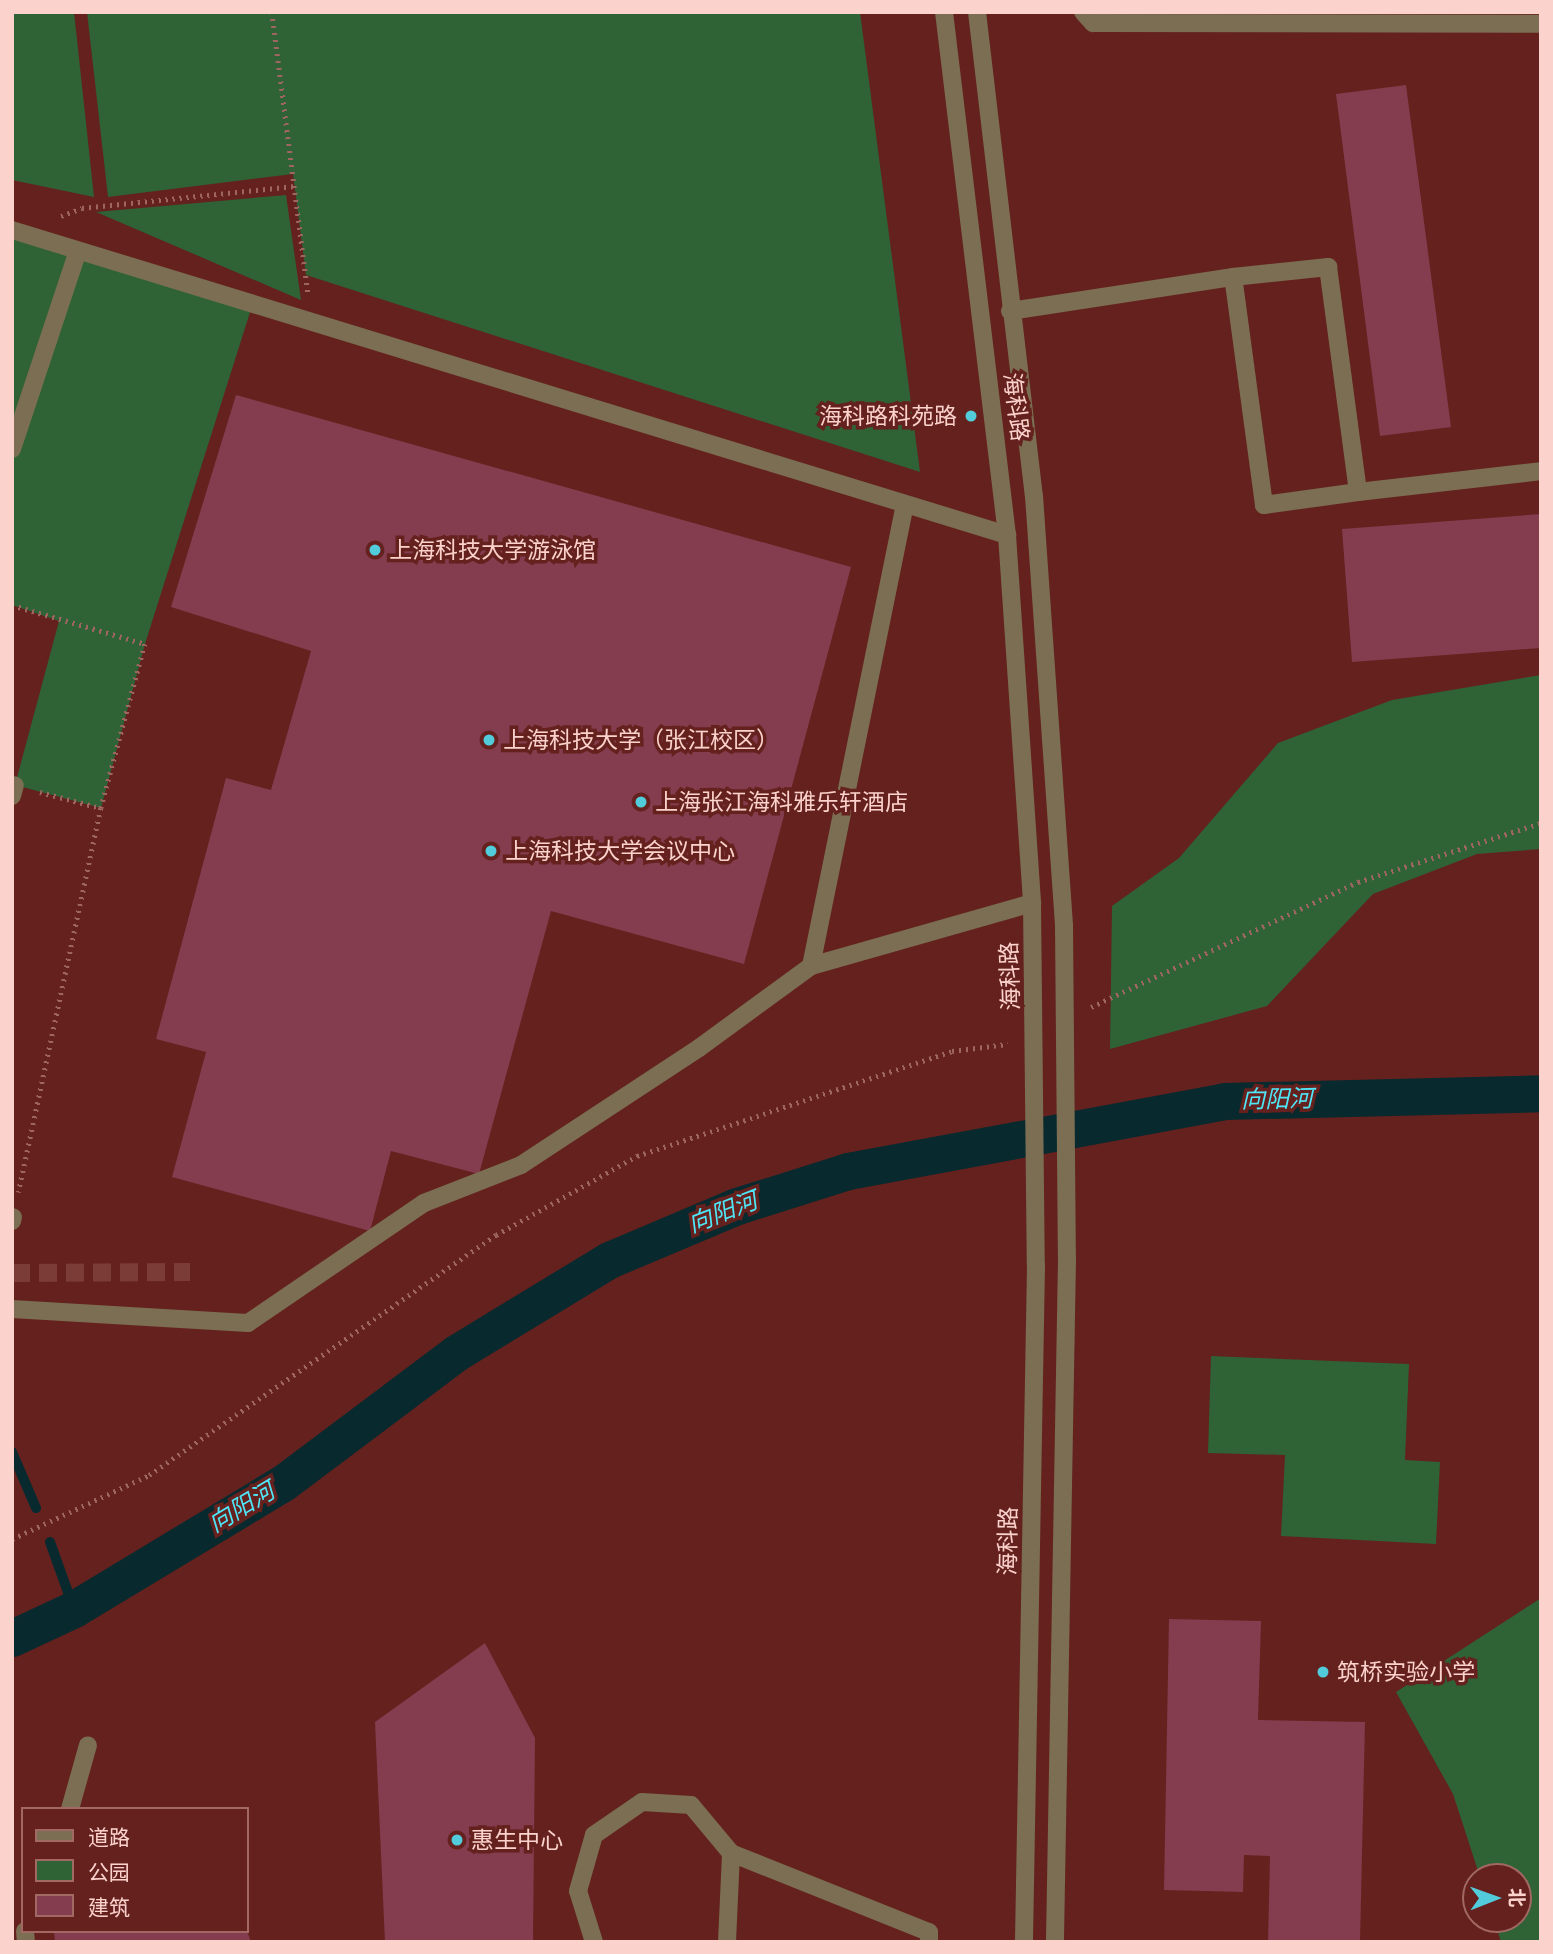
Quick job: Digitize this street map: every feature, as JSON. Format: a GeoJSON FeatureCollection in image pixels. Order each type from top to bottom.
{"type":"FeatureCollection","features":[{"type":"Feature","properties":{"kind":"street","name":"海科路"},"geometry":{"type":"LineString","coordinates":[[944,12],[1007,535],[1032,903],[1037,1040],[1036,1266],[1024,1942]]}},
{"type":"Feature","properties":{"kind":"street","name":"海科路"},"geometry":{"type":"LineString","coordinates":[[976,12],[1046,632],[1069,1058],[1055,1942]]}},
{"type":"Feature","properties":{"kind":"street"},"geometry":{"type":"LineString","coordinates":[[1083,12],[1093,23],[1243,19],[1541,24]]}},
{"type":"Feature","properties":{"kind":"street"},"geometry":{"type":"LineString","coordinates":[[16,231],[310,325],[1007,535]]}},
{"type":"Feature","properties":{"kind":"street"},"geometry":{"type":"LineString","coordinates":[[12,449],[78,251]]}},
{"type":"Feature","properties":{"kind":"street"},"geometry":{"type":"LineString","coordinates":[[1010,311],[1233,277],[1328,267],[1358,492]]}},
{"type":"Feature","properties":{"kind":"street"},"geometry":{"type":"LineString","coordinates":[[1233,277],[1264,505],[1541,471]]}},
{"type":"Feature","properties":{"kind":"street"},"geometry":{"type":"LineString","coordinates":[[811,966],[871,693],[905,506]]}},
{"type":"Feature","properties":{"kind":"street"},"geometry":{"type":"LineString","coordinates":[[12,1309],[248,1323],[424,1203],[521,1165],[699,1048],[811,966],[1032,903]]}},
{"type":"Feature","properties":{"kind":"street"},"geometry":{"type":"LineString","coordinates":[[71,1807],[88,1745]]}},
{"type":"Feature","properties":{"kind":"street"},"geometry":{"type":"LineString","coordinates":[[594,1942],[578,1891],[594,1835],[642,1802],[691,1805],[730,1853],[929,1932],[929,1942]]}},
{"type":"Feature","properties":{"kind":"street"},"geometry":{"type":"LineString","coordinates":[[727,1942],[730,1853]]}},
{"type":"Feature","properties":{"kind":"path"},"geometry":{"type":"LineString","coordinates":[[272,12],[310,325]]}},
{"type":"Feature","properties":{"kind":"path"},"geometry":{"type":"LineString","coordinates":[[16,231],[82,208],[295,186]]}},
{"type":"Feature","properties":{"kind":"path"},"geometry":{"type":"LineString","coordinates":[[12,605],[145,644],[102,808],[13,1219]]}},
{"type":"Feature","properties":{"kind":"path"},"geometry":{"type":"LineString","coordinates":[[14,791],[102,808]]}},
{"type":"Feature","properties":{"kind":"path"},"geometry":{"type":"LineString","coordinates":[[1067,1018],[1358,882],[1541,823]]}},
{"type":"Feature","properties":{"kind":"path"},"geometry":{"type":"LineString","coordinates":[[12,1539],[149,1475],[496,1235],[637,1156],[952,1051],[1037,1040]]}},
{"type":"Feature","properties":{"kind":"green space"},"geometry":{"type":"Polygon","coordinates":[[[12,12],[74,12],[94,197],[12,180],[12,12]]]}},
{"type":"Feature","properties":{"kind":"green space"},"geometry":{"type":"Polygon","coordinates":[[[87,12],[860,12],[920,472],[306,275],[293,174],[108,197],[87,12]]]}},
{"type":"Feature","properties":{"kind":"green space"},"geometry":{"type":"Polygon","coordinates":[[[286,195],[301,300],[96,212],[286,195]]]}},
{"type":"Feature","properties":{"kind":"green space"},"geometry":{"type":"Polygon","coordinates":[[[12,230],[252,306],[145,644],[101,808],[15,785],[59,621],[12,605],[12,230]]]}},
{"type":"Feature","properties":{"kind":"green space"},"geometry":{"type":"Polygon","coordinates":[[[1541,675],[1541,849],[1477,854],[1373,894],[1267,1006],[1110,1049],[1112,906],[1179,858],[1278,743],[1392,700],[1541,675]]]}},
{"type":"Feature","properties":{"kind":"green space"},"geometry":{"type":"Polygon","coordinates":[[[1211,1356],[1409,1364],[1405,1460],[1440,1462],[1436,1544],[1281,1536],[1285,1455],[1208,1453],[1211,1356]]]}},
{"type":"Feature","properties":{"kind":"green space"},"geometry":{"type":"Polygon","coordinates":[[[1541,1598],[1541,1942],[1501,1942],[1498,1933],[1532,1933],[1532,1863],[1475,1863],[1453,1794],[1396,1692],[1541,1598]]]}},
{"type":"Feature","properties":{"kind":"building"},"geometry":{"type":"Polygon","coordinates":[[[1406,85],[1451,427],[1380,436],[1336,94],[1406,85]]]}},
{"type":"Feature","properties":{"kind":"building","name":"上海科技大学会议中心"},"geometry":{"type":"Polygon","coordinates":[[[236,395],[851,567],[744,964],[551,911],[479,1174],[391,1151],[370,1231],[172,1177],[206,1052],[156,1039],[226,778],[271,790],[311,651],[171,607],[236,395]]]}},
{"type":"Feature","properties":{"kind":"building"},"geometry":{"type":"Polygon","coordinates":[[[1541,514],[1541,648],[1352,662],[1342,529],[1541,514]]]}},
{"type":"Feature","properties":{"kind":"building"},"geometry":{"type":"Polygon","coordinates":[[[1169,1619],[1261,1621],[1258,1720],[1365,1722],[1360,1942],[1268,1942],[1270,1856],[1244,1855],[1243,1892],[1164,1890],[1169,1619]]]}},
{"type":"Feature","properties":{"kind":"building","name":"惠生中心"},"geometry":{"type":"Polygon","coordinates":[[[485,1643],[535,1738],[533,1942],[385,1942],[375,1722],[485,1643]]]}},
{"type":"Feature","properties":{"kind":"building"},"geometry":{"type":"Polygon","coordinates":[[[54,1933],[248,1933],[251,1942],[55,1942],[54,1933]]]}},
{"type":"Feature","properties":{"kind":"waterway","name":"向阳河"},"geometry":{"type":"LineString","coordinates":[[12,1638],[74,1609],[283,1483],[456,1353],[609,1260],[737,1206],[848,1171],[1224,1101],[1541,1093]]}},
{"type":"Feature","properties":{"kind":"waterway"},"geometry":{"type":"LineString","coordinates":[[12,1452],[36,1508]]}},
{"type":"Feature","properties":{"kind":"waterway"},"geometry":{"type":"LineString","coordinates":[[50,1542],[74,1609]]}},
{"type":"Feature","properties":{"kind":"tunnel"},"geometry":{"type":"LineString","coordinates":[[12,1273],[190,1272]]}},
{"type":"Feature","properties":{"kind":"place","name":"海科路科苑路"},"geometry":{"type":"Point","coordinates":[971,416]}},
{"type":"Feature","properties":{"kind":"place","name":"上海科技大学游泳馆"},"geometry":{"type":"Point","coordinates":[375,550]}},
{"type":"Feature","properties":{"kind":"place","name":"上海科技大学（张江校区）"},"geometry":{"type":"Point","coordinates":[489,740]}},
{"type":"Feature","properties":{"kind":"place","name":"上海张江海科雅乐轩酒店"},"geometry":{"type":"Point","coordinates":[641,802]}},
{"type":"Feature","properties":{"kind":"place","name":"上海科技大学会议中心"},"geometry":{"type":"Point","coordinates":[491,851]}},
{"type":"Feature","properties":{"kind":"place","name":"筑桥实验小学"},"geometry":{"type":"Point","coordinates":[1323,1672]}},
{"type":"Feature","properties":{"kind":"place","name":"惠生中心"},"geometry":{"type":"Point","coordinates":[457,1840]}}]}
